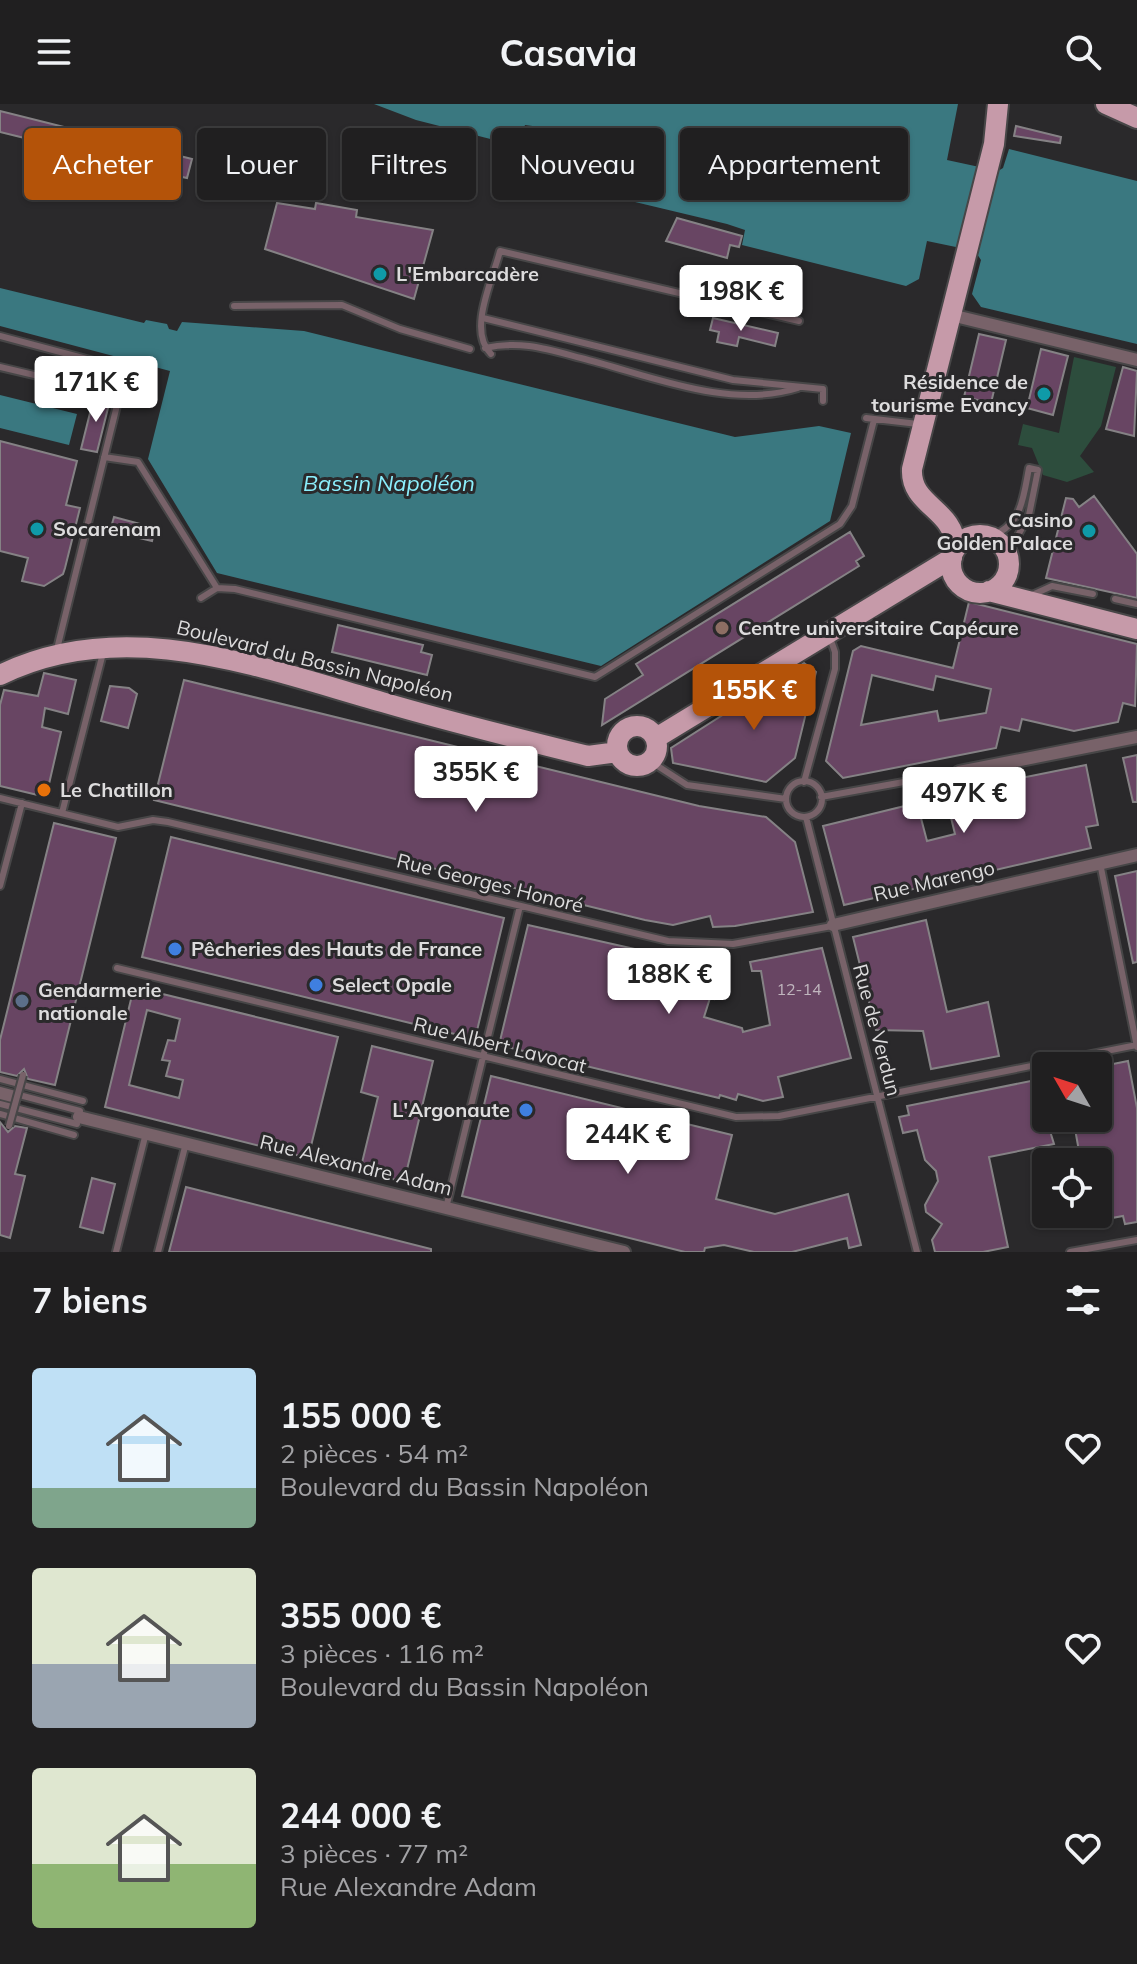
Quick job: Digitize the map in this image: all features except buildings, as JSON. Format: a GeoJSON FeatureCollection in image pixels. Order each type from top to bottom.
{"type":"FeatureCollection","features":[{"type":"Feature","properties":{"kind":"main road"},"geometry":{"type":"LineString","coordinates":[[963,587],[953,574],[951,524],[920,496],[913,483],[912,469],[992,152],[997,106]]}},
{"type":"Feature","properties":{"kind":"main road"},"geometry":{"type":"LineString","coordinates":[[656,738],[828,631],[921,578],[970,537],[990,537],[1002,546],[1007,556],[1005,577],[989,591]]}},
{"type":"Feature","properties":{"kind":"main road"},"geometry":{"type":"LineString","coordinates":[[921,578],[975,592],[989,591],[1137,629]]}},
{"type":"Feature","properties":{"kind":"main road","name":"Boulevard du Bassin Napoléon"},"geometry":{"type":"LineString","coordinates":[[0,675],[56,653],[105,645],[186,651],[588,756],[618,752]]}},
{"type":"Feature","properties":{"kind":"main road"},"geometry":{"type":"LineString","coordinates":[[630,727],[644,727],[656,738],[656,753],[650,761],[633,766],[618,752],[620,736],[630,727]]}},
{"type":"Feature","properties":{"kind":"street"},"geometry":{"type":"LineString","coordinates":[[951,315],[1137,360]]}},
{"type":"Feature","properties":{"kind":"street"},"geometry":{"type":"LineString","coordinates":[[959,772],[1137,737]]}},
{"type":"Feature","properties":{"kind":"street","name":"Rue Marengo"},"geometry":{"type":"LineString","coordinates":[[833,925],[1137,855]]}},
{"type":"Feature","properties":{"kind":"street","name":"Rue Alexandre Adam"},"geometry":{"type":"LineString","coordinates":[[79,1117],[624,1252]]}},
{"type":"Feature","properties":{"kind":"lane"},"geometry":{"type":"LineString","coordinates":[[799,321],[500,251],[480,326],[488,351],[525,343],[716,393],[758,395],[807,385]]}},
{"type":"Feature","properties":{"kind":"lane"},"geometry":{"type":"LineString","coordinates":[[234,306],[342,305],[400,329],[470,349]]}},
{"type":"Feature","properties":{"kind":"lane"},"geometry":{"type":"LineString","coordinates":[[483,318],[733,380],[768,385],[807,385],[823,389],[823,401]]}},
{"type":"Feature","properties":{"kind":"lane"},"geometry":{"type":"LineString","coordinates":[[0,336],[109,367],[122,385],[56,653]]}},
{"type":"Feature","properties":{"kind":"lane"},"geometry":{"type":"LineString","coordinates":[[0,367],[119,395]]}},
{"type":"Feature","properties":{"kind":"lane"},"geometry":{"type":"LineString","coordinates":[[201,598],[217,588],[235,589],[595,677],[840,524],[852,506],[870,419],[923,425]]}},
{"type":"Feature","properties":{"kind":"lane"},"geometry":{"type":"LineString","coordinates":[[104,457],[138,462],[217,588]]}},
{"type":"Feature","properties":{"kind":"lane"},"geometry":{"type":"LineString","coordinates":[[990,537],[1010,527],[1021,510],[1029,468],[1038,470],[1030,512],[1007,556]]}},
{"type":"Feature","properties":{"kind":"lane"},"geometry":{"type":"LineString","coordinates":[[1021,510],[1030,512]]}},
{"type":"Feature","properties":{"kind":"lane"},"geometry":{"type":"LineString","coordinates":[[1023,600],[1052,586],[1093,594]]}},
{"type":"Feature","properties":{"kind":"lane"},"geometry":{"type":"LineString","coordinates":[[1115,599],[1137,604]]}},
{"type":"Feature","properties":{"kind":"lane"},"geometry":{"type":"LineString","coordinates":[[804,782],[835,669],[835,652],[828,631]]}},
{"type":"Feature","properties":{"kind":"lane"},"geometry":{"type":"LineString","coordinates":[[62,813],[105,645]]}},
{"type":"Feature","properties":{"kind":"lane"},"geometry":{"type":"LineString","coordinates":[[650,761],[687,785],[786,799]]}},
{"type":"Feature","properties":{"kind":"lane"},"geometry":{"type":"LineString","coordinates":[[821,797],[959,772]]}},
{"type":"Feature","properties":{"kind":"lane"},"geometry":{"type":"LineString","coordinates":[[804,782],[815,786],[821,797],[817,811],[806,817],[792,812],[786,799],[793,786],[804,782]]}},
{"type":"Feature","properties":{"kind":"lane","name":"Rue Georges Honoré"},"geometry":{"type":"LineString","coordinates":[[0,798],[118,827],[158,821],[178,825],[630,934],[700,944],[750,942],[833,925]]}},
{"type":"Feature","properties":{"kind":"lane"},"geometry":{"type":"LineString","coordinates":[[0,886],[22,803]]}},
{"type":"Feature","properties":{"kind":"lane","name":"Rue de Verdun"},"geometry":{"type":"LineString","coordinates":[[806,817],[917,1252]]}},
{"type":"Feature","properties":{"kind":"lane"},"geometry":{"type":"LineString","coordinates":[[1100,863],[1137,1046]]}},
{"type":"Feature","properties":{"kind":"lane"},"geometry":{"type":"LineString","coordinates":[[446,1208],[520,906]]}},
{"type":"Feature","properties":{"kind":"lane","name":"Rue Albert Lavocat"},"geometry":{"type":"LineString","coordinates":[[117,968],[736,1117],[779,1116],[1137,1046]]}},
{"type":"Feature","properties":{"kind":"lane"},"geometry":{"type":"LineString","coordinates":[[9,1126],[23,1075]]}},
{"type":"Feature","properties":{"kind":"lane"},"geometry":{"type":"LineString","coordinates":[[0,1079],[83,1101]]}},
{"type":"Feature","properties":{"kind":"lane"},"geometry":{"type":"LineString","coordinates":[[0,1093],[16,1100]]}},
{"type":"Feature","properties":{"kind":"lane"},"geometry":{"type":"LineString","coordinates":[[0,1093],[79,1117]]}},
{"type":"Feature","properties":{"kind":"lane"},"geometry":{"type":"LineString","coordinates":[[0,1104],[79,1117]]}},
{"type":"Feature","properties":{"kind":"lane"},"geometry":{"type":"LineString","coordinates":[[0,1114],[74,1135]]}},
{"type":"Feature","properties":{"kind":"lane"},"geometry":{"type":"LineString","coordinates":[[116,1252],[146,1133]]}},
{"type":"Feature","properties":{"kind":"lane"},"geometry":{"type":"LineString","coordinates":[[158,1252],[186,1143]]}},
{"type":"Feature","properties":{"kind":"lane"},"geometry":{"type":"LineString","coordinates":[[1070,1252],[1137,1240]]}},
{"type":"Feature","properties":{"kind":"green space"},"geometry":{"type":"Polygon","coordinates":[[[1074,357],[1116,367],[1101,426],[1080,456],[1094,472],[1067,482],[1043,475],[1032,448],[1018,445],[1023,424],[1059,433],[1074,357]]]}},
{"type":"Feature","properties":{"kind":"water"},"geometry":{"type":"Polygon","coordinates":[[[374,104],[958,104],[947,160],[998,171],[1003,168],[1009,149],[1137,181],[1137,344],[981,307],[972,294],[981,260],[975,251],[927,241],[919,279],[906,286],[742,245],[745,230],[627,200],[664,200],[664,128],[540,128],[525,125],[524,128],[492,128],[492,139],[476,135],[476,128],[447,128],[374,104]]]}},
{"type":"Feature","properties":{"kind":"water","name":"Bassin Napoléon"},"geometry":{"type":"Polygon","coordinates":[[[0,288],[144,323],[146,320],[167,324],[169,329],[177,331],[182,322],[304,331],[735,437],[819,426],[851,433],[830,521],[601,666],[217,573],[148,459],[170,371],[0,326],[0,288]]]}},
{"type":"Feature","properties":{"kind":"water"},"geometry":{"type":"Polygon","coordinates":[[[0,395],[77,414],[69,445],[0,428],[0,395]]]}},
{"type":"Feature","properties":{"kind":"place","name":"L'Embarcadère"},"geometry":{"type":"Point","coordinates":[380,274]}},
{"type":"Feature","properties":{"kind":"place","name":"Résidence de tourisme Evancy"},"geometry":{"type":"Point","coordinates":[1044,394]}},
{"type":"Feature","properties":{"kind":"place","name":"Socarenam"},"geometry":{"type":"Point","coordinates":[37,529]}},
{"type":"Feature","properties":{"kind":"place","name":"Casino Golden Palace"},"geometry":{"type":"Point","coordinates":[1089,531]}},
{"type":"Feature","properties":{"kind":"place","name":"Centre universitaire Capécure"},"geometry":{"type":"Point","coordinates":[722,628]}},
{"type":"Feature","properties":{"kind":"place","name":"Le Chatillon"},"geometry":{"type":"Point","coordinates":[44,790]}},
{"type":"Feature","properties":{"kind":"place","name":"Pêcheries des Hauts de France"},"geometry":{"type":"Point","coordinates":[175,949]}},
{"type":"Feature","properties":{"kind":"place","name":"Select Opale"},"geometry":{"type":"Point","coordinates":[316,985]}},
{"type":"Feature","properties":{"kind":"place","name":"Gendarmerie nationale"},"geometry":{"type":"Point","coordinates":[22,1001]}},
{"type":"Feature","properties":{"kind":"place","name":"L'Argonaute"},"geometry":{"type":"Point","coordinates":[526,1110]}}]}
